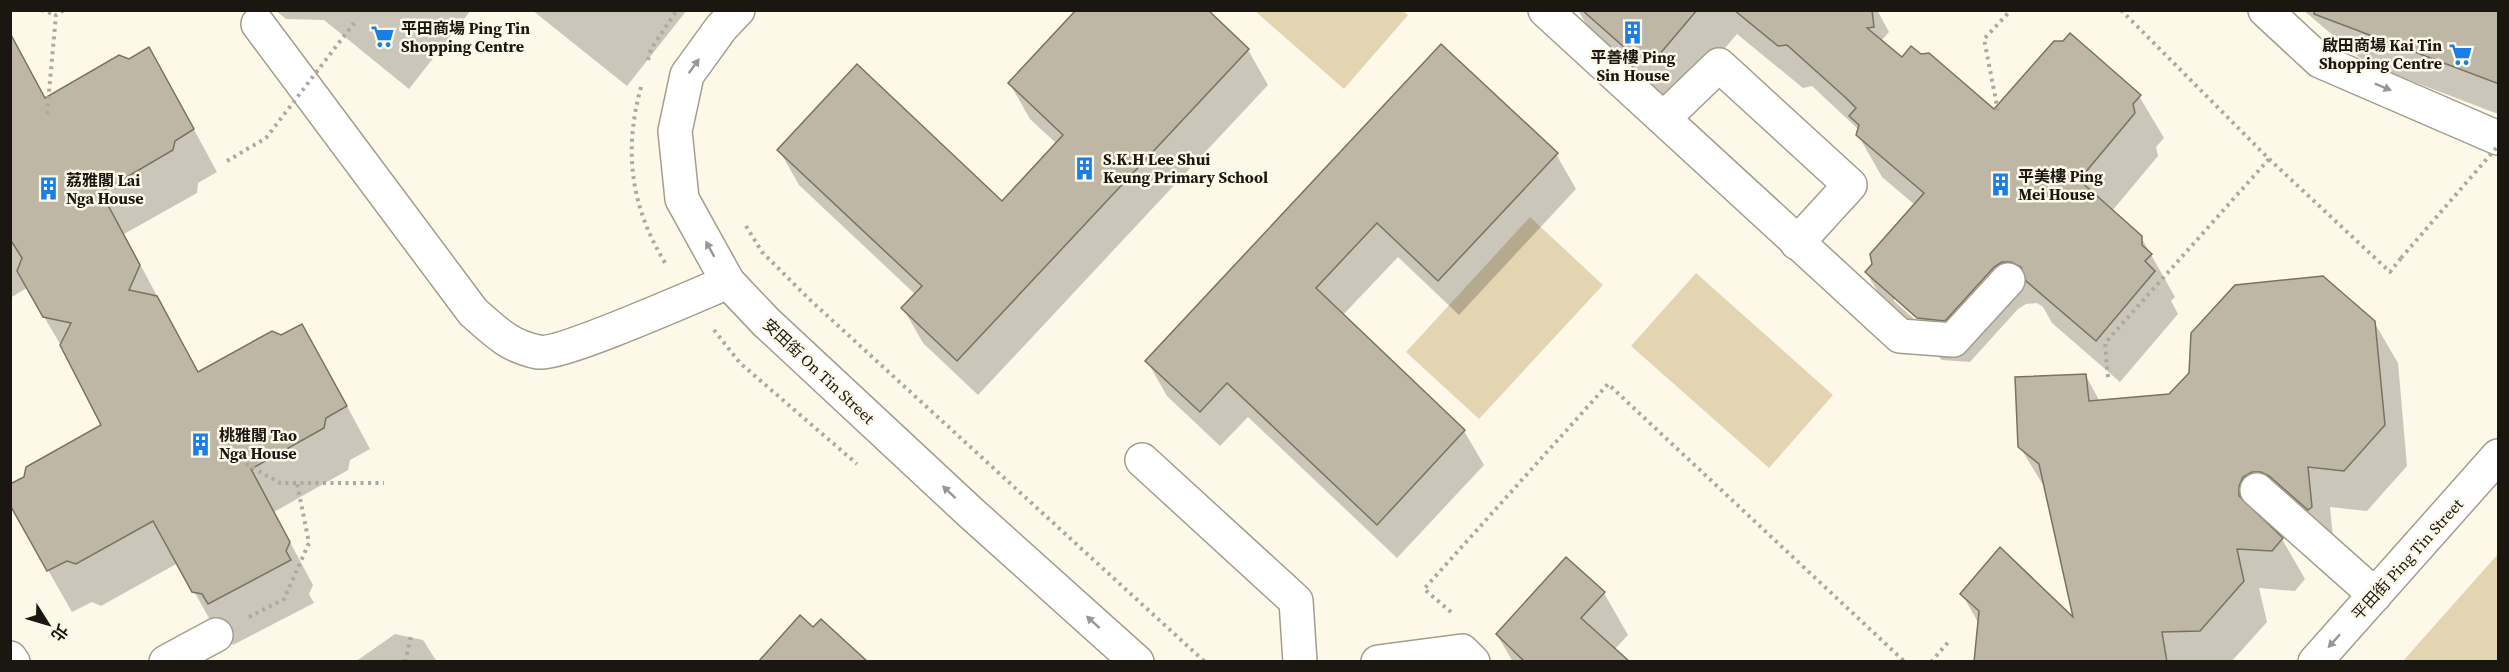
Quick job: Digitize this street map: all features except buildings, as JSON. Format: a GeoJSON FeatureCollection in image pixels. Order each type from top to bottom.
{"type":"FeatureCollection","features":[{"type":"Feature","properties":{"kind":"street","name":"安田街 On Tin Street"},"geometry":{"type":"LineString","coordinates":[[738,10],[721,28],[687,75],[675,131],[682,199],[728,282],[766,322],[953,496],[1137,662]]}},
{"type":"Feature","properties":{"kind":"street"},"geometry":{"type":"LineString","coordinates":[[1545,10],[1900,336],[1953,340],[2007,280]]}},
{"type":"Feature","properties":{"kind":"street"},"geometry":{"type":"LineString","coordinates":[[2265,10],[2320,61],[2499,138]]}},
{"type":"Feature","properties":{"kind":"street"},"geometry":{"type":"LineString","coordinates":[[258,24],[473,312],[509,343],[541,353],[593,337],[728,282]]}},
{"type":"Feature","properties":{"kind":"street"},"geometry":{"type":"LineString","coordinates":[[1664,118],[1719,65],[1850,185],[1797,243]]}},
{"type":"Feature","properties":{"kind":"street","name":"平田街 Ping Tin Street"},"geometry":{"type":"LineString","coordinates":[[2316,662],[2499,456]]}},
{"type":"Feature","properties":{"kind":"street"},"geometry":{"type":"LineString","coordinates":[[1142,460],[1296,602],[1300,662]]}},
{"type":"Feature","properties":{"kind":"street"},"geometry":{"type":"LineString","coordinates":[[2257,490],[2375,595]]}},
{"type":"Feature","properties":{"kind":"street"},"geometry":{"type":"LineString","coordinates":[[166,662],[216,635]]}},
{"type":"Feature","properties":{"kind":"street"},"geometry":{"type":"LineString","coordinates":[[1378,662],[1468,656]]}},
{"type":"Feature","properties":{"kind":"path"},"geometry":{"type":"LineString","coordinates":[[40,10],[56,15],[64,10]]}},
{"type":"Feature","properties":{"kind":"path"},"geometry":{"type":"LineString","coordinates":[[1998,111],[1984,39],[2011,10]]}},
{"type":"Feature","properties":{"kind":"path"},"geometry":{"type":"LineString","coordinates":[[2121,10],[2269,159],[2390,272],[2499,146]]}},
{"type":"Feature","properties":{"kind":"path"},"geometry":{"type":"LineString","coordinates":[[47,114],[56,15]]}},
{"type":"Feature","properties":{"kind":"path"},"geometry":{"type":"LineString","coordinates":[[226,161],[266,138],[354,23]]}},
{"type":"Feature","properties":{"kind":"path"},"geometry":{"type":"LineString","coordinates":[[2108,377],[2105,343],[2269,159]]}},
{"type":"Feature","properties":{"kind":"path"},"geometry":{"type":"LineString","coordinates":[[740,218],[762,252],[809,299],[1205,662]]}},
{"type":"Feature","properties":{"kind":"path"},"geometry":{"type":"LineString","coordinates":[[1468,656],[1463,623],[1424,589],[1608,384],[1905,662]]}},
{"type":"Feature","properties":{"kind":"path"},"geometry":{"type":"LineString","coordinates":[[239,460],[280,483],[384,483]]}},
{"type":"Feature","properties":{"kind":"path"},"geometry":{"type":"LineString","coordinates":[[216,635],[284,598],[309,543],[297,483]]}},
{"type":"Feature","properties":{"kind":"path"},"geometry":{"type":"LineString","coordinates":[[405,662],[411,636]]}},
{"type":"Feature","properties":{"kind":"path"},"geometry":{"type":"LineString","coordinates":[[1931,662],[1950,640]]}},
{"type":"Feature","properties":{"kind":"shaded area"},"geometry":{"type":"Polygon","coordinates":[[[1255,11],[1403,11],[1408,15],[1344,89],[1255,11]]]}},
{"type":"Feature","properties":{"kind":"shaded area"},"geometry":{"type":"Polygon","coordinates":[[[1530,217],[1603,285],[1479,419],[1406,352],[1530,217]]]}},
{"type":"Feature","properties":{"kind":"shaded area"},"geometry":{"type":"Polygon","coordinates":[[[1696,273],[1833,395],[1769,468],[1631,346],[1696,273]]]}},
{"type":"Feature","properties":{"kind":"shaded area"},"geometry":{"type":"Polygon","coordinates":[[[2498,554],[2498,661],[2403,661],[2498,554]]]}},
{"type":"Feature","properties":{"kind":"place","name":"平善樓 Ping Sin House"},"geometry":{"type":"Point","coordinates":[1633,32]}},
{"type":"Feature","properties":{"kind":"place","name":"平田商場 Ping Tin Shopping Centre"},"geometry":{"type":"Point","coordinates":[383,37]}},
{"type":"Feature","properties":{"kind":"place","name":"啟田商場 Kai Tin Shopping Centre"},"geometry":{"type":"Point","coordinates":[2460,54]}},
{"type":"Feature","properties":{"kind":"place","name":"S.K.H Lee Shui Keung Primary School"},"geometry":{"type":"Point","coordinates":[1085,168]}},
{"type":"Feature","properties":{"kind":"place","name":"平美樓 Ping Mei House"},"geometry":{"type":"Point","coordinates":[2000,185]}},
{"type":"Feature","properties":{"kind":"place","name":"荔雅閣 Lai Nga House"},"geometry":{"type":"Point","coordinates":[48,189]}},
{"type":"Feature","properties":{"kind":"place","name":"桃雅閣 Tao Nga House"},"geometry":{"type":"Point","coordinates":[201,444]}}]}
